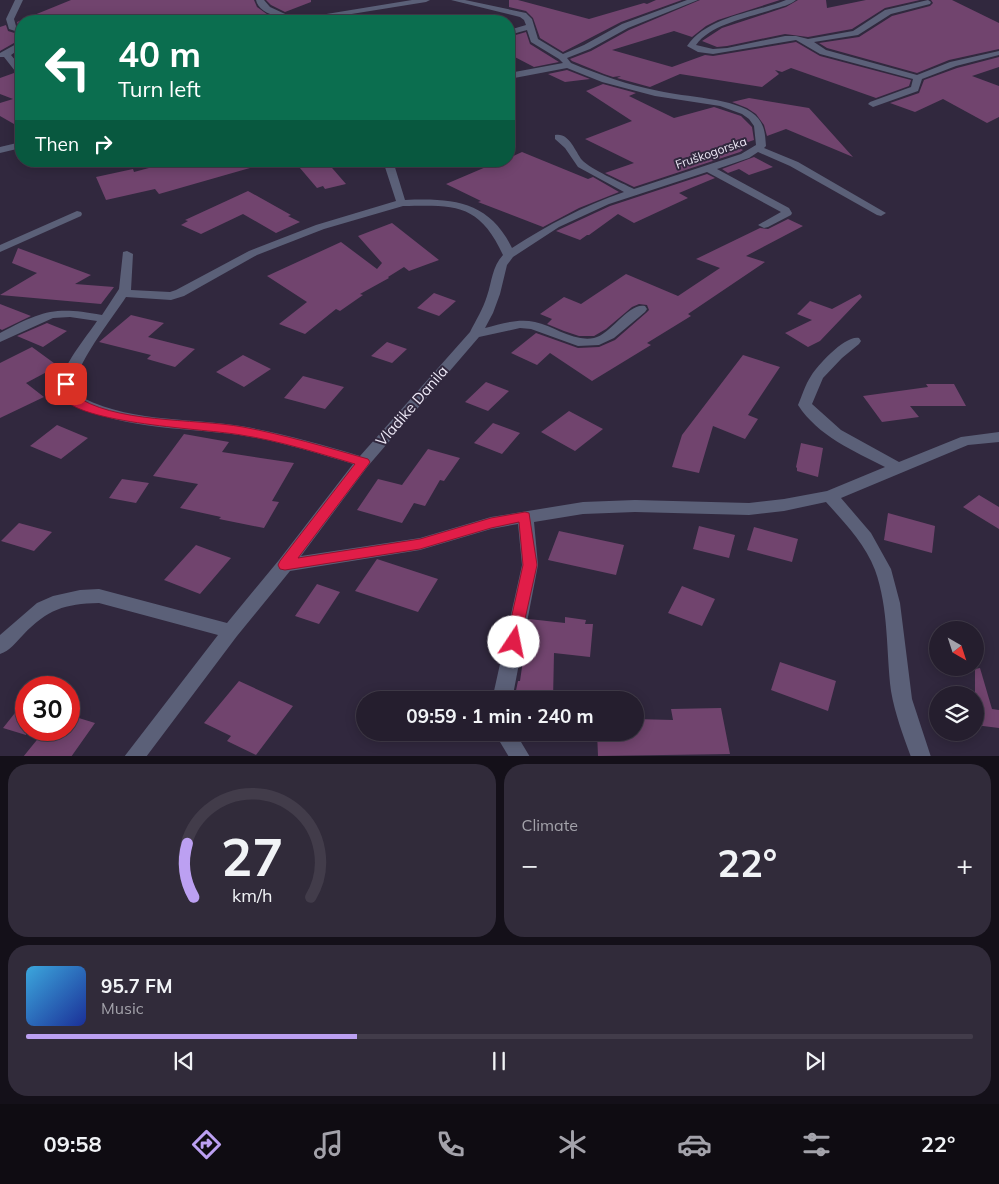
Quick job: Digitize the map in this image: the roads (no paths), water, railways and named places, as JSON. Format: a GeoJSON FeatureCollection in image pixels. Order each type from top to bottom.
{"type":"FeatureCollection","features":[{"type":"Feature","properties":{"kind":"street"},"geometry":{"type":"LineString","coordinates":[[15,29],[12,27],[10,19],[19,0]]}},
{"type":"Feature","properties":{"kind":"street"},"geometry":{"type":"LineString","coordinates":[[260,0],[267,9],[281,15]]}},
{"type":"Feature","properties":{"kind":"street"},"geometry":{"type":"LineString","coordinates":[[373,0],[378,8]]}},
{"type":"Feature","properties":{"kind":"street"},"geometry":{"type":"LineString","coordinates":[[333,15],[426,0]]}},
{"type":"Feature","properties":{"kind":"street","name":"Fruškogorska"},"geometry":{"type":"LineString","coordinates":[[455,0],[522,15],[528,19],[534,40],[562,57],[568,65],[591,75],[658,94],[706,100],[745,112],[752,116],[759,126],[761,146],[745,156],[632,192],[563,221],[509,255]]}},
{"type":"Feature","properties":{"kind":"street"},"geometry":{"type":"LineString","coordinates":[[562,57],[586,47],[624,26],[694,0]]}},
{"type":"Feature","properties":{"kind":"street"},"geometry":{"type":"LineString","coordinates":[[792,0],[723,24],[700,37],[691,46],[709,52],[747,47],[787,38],[808,41],[855,33],[888,12],[927,2]]}},
{"type":"Feature","properties":{"kind":"street"},"geometry":{"type":"LineString","coordinates":[[515,31],[530,26]]}},
{"type":"Feature","properties":{"kind":"street"},"geometry":{"type":"LineString","coordinates":[[808,41],[816,49],[823,52],[918,78],[953,64],[999,53]]}},
{"type":"Feature","properties":{"kind":"street"},"geometry":{"type":"LineString","coordinates":[[15,48],[3,55],[15,66]]}},
{"type":"Feature","properties":{"kind":"street"},"geometry":{"type":"LineString","coordinates":[[515,75],[568,65]]}},
{"type":"Feature","properties":{"kind":"street"},"geometry":{"type":"LineString","coordinates":[[873,104],[915,89],[918,78]]}},
{"type":"Feature","properties":{"kind":"street"},"geometry":{"type":"LineString","coordinates":[[558,137],[569,146],[582,165],[632,192]]}},
{"type":"Feature","properties":{"kind":"street"},"geometry":{"type":"LineString","coordinates":[[0,150],[15,146]]}},
{"type":"Feature","properties":{"kind":"street"},"geometry":{"type":"LineString","coordinates":[[758,149],[794,164],[881,213]]}},
{"type":"Feature","properties":{"kind":"street"},"geometry":{"type":"LineString","coordinates":[[390,167],[398,197],[402,203]]}},
{"type":"Feature","properties":{"kind":"street"},"geometry":{"type":"LineString","coordinates":[[708,168],[785,210],[787,213],[764,225]]}},
{"type":"Feature","properties":{"kind":"street"},"geometry":{"type":"LineString","coordinates":[[123,293],[171,296],[180,293],[253,253],[320,227],[402,203],[452,203],[467,208],[488,221],[497,231],[509,255]]}},
{"type":"Feature","properties":{"kind":"street"},"geometry":{"type":"LineString","coordinates":[[0,249],[77,214]]}},
{"type":"Feature","properties":{"kind":"street"},"geometry":{"type":"LineString","coordinates":[[127,254],[127,279],[123,293],[72,369],[66,384],[67,395],[92,409],[129,418],[250,433],[295,442],[364,462]]}},
{"type":"Feature","properties":{"kind":"street","name":"Vladike Danila"},"geometry":{"type":"LineString","coordinates":[[134,756],[364,462],[475,334],[487,313],[494,294],[501,264],[509,255]]}},
{"type":"Feature","properties":{"kind":"street"},"geometry":{"type":"LineString","coordinates":[[475,334],[520,324],[533,325],[578,342],[589,342],[609,335],[641,309]]}},
{"type":"Feature","properties":{"kind":"street"},"geometry":{"type":"LineString","coordinates":[[0,338],[30,322],[54,314],[72,313],[105,319]]}},
{"type":"Feature","properties":{"kind":"street"},"geometry":{"type":"LineString","coordinates":[[854,341],[837,355],[817,378],[805,405],[814,418],[836,436],[898,468]]}},
{"type":"Feature","properties":{"kind":"street"},"geometry":{"type":"LineString","coordinates":[[285,565],[420,544],[491,523],[583,508],[635,506],[749,509],[830,496],[966,440],[999,437]]}},
{"type":"Feature","properties":{"kind":"street"},"geometry":{"type":"LineString","coordinates":[[830,496],[857,527],[875,554],[885,576],[892,602],[901,692],[922,756]]}},
{"type":"Feature","properties":{"kind":"street"},"geometry":{"type":"LineString","coordinates":[[504,691],[530,565],[525,516]]}},
{"type":"Feature","properties":{"kind":"street"},"geometry":{"type":"LineString","coordinates":[[0,646],[36,610],[56,600],[77,596],[99,596],[231,631]]}},
{"type":"Feature","properties":{"kind":"street"},"geometry":{"type":"LineString","coordinates":[[510,741],[520,756]]}}]}
